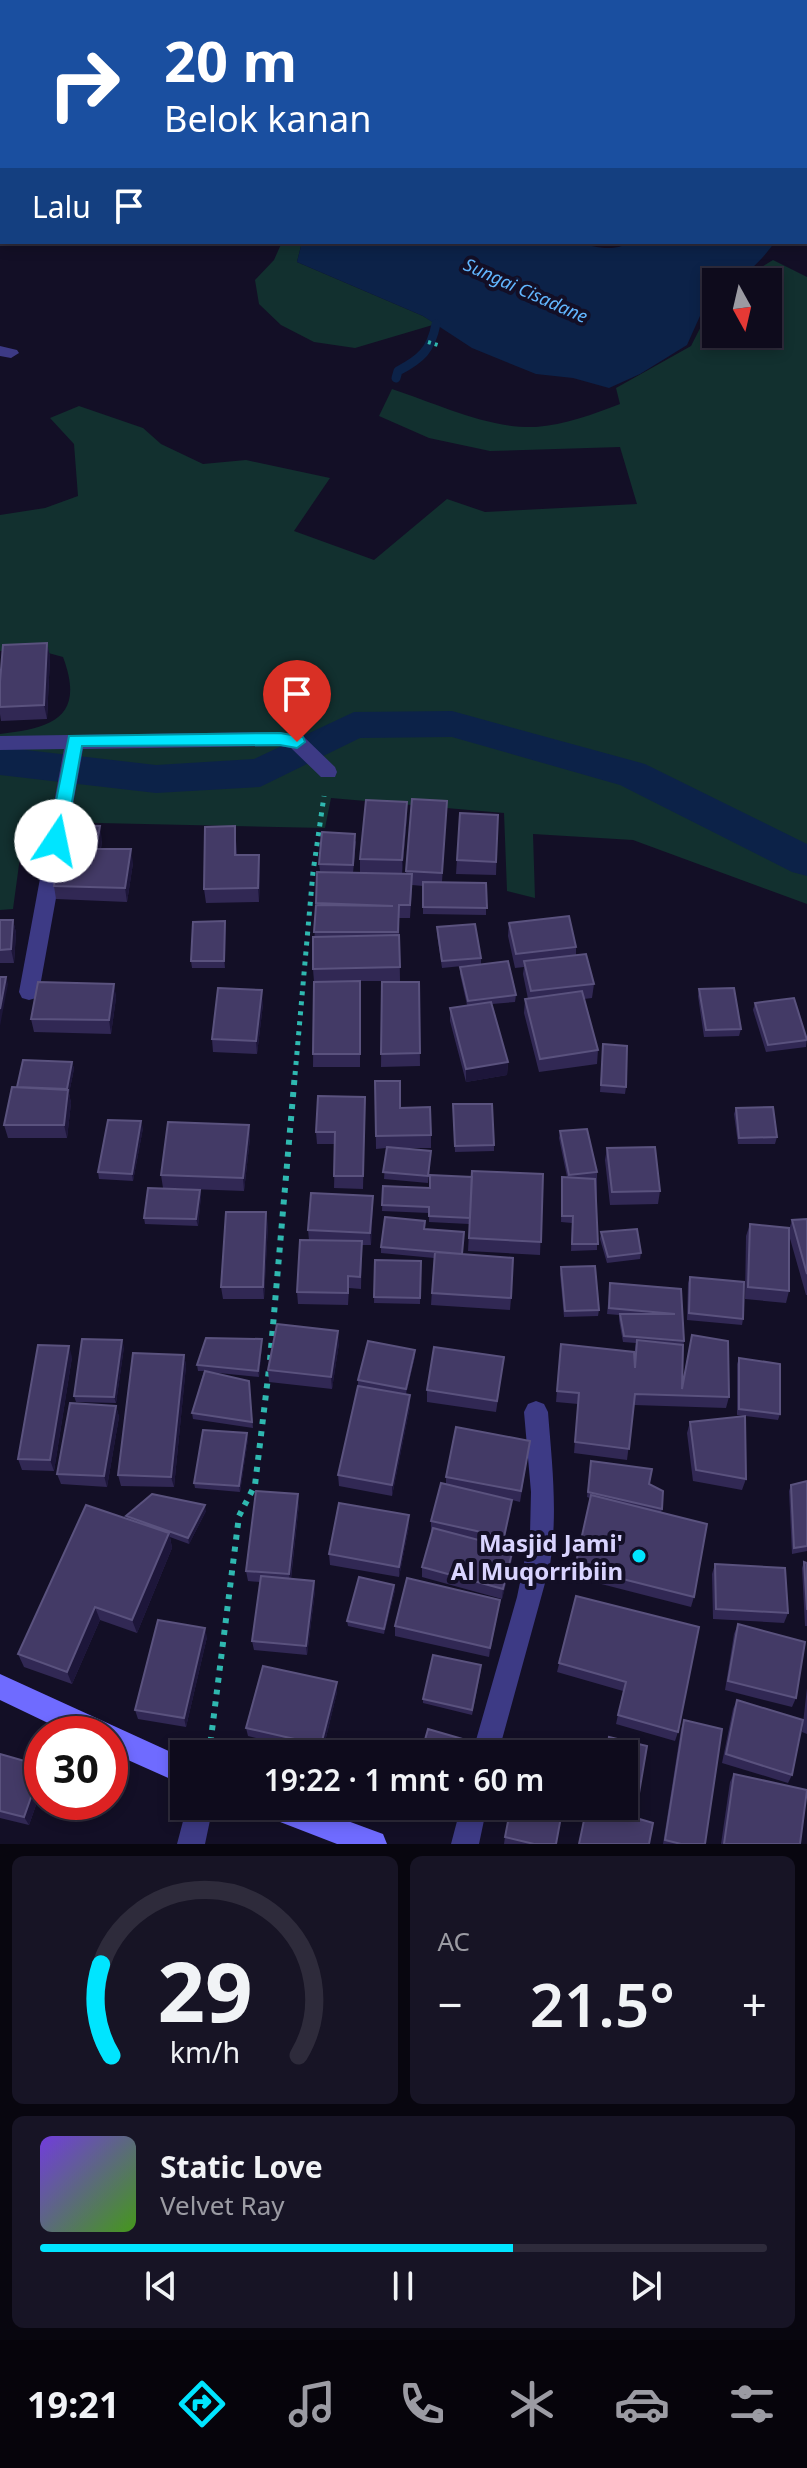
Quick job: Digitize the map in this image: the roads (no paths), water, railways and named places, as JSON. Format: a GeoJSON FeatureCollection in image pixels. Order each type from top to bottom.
{"type":"FeatureCollection","features":[{"type":"Feature","properties":{"kind":"main road"},"geometry":{"type":"LineString","coordinates":[[0,1687],[62,1716]]}},
{"type":"Feature","properties":{"kind":"main road"},"geometry":{"type":"LineString","coordinates":[[128,1747],[170,1766]]}},
{"type":"Feature","properties":{"kind":"main road"},"geometry":{"type":"LineString","coordinates":[[309,1820],[373,1844]]}},
{"type":"Feature","properties":{"kind":"street"},"geometry":{"type":"LineString","coordinates":[[0,743],[75,745],[280,739],[297,742],[328,772]]}},
{"type":"Feature","properties":{"kind":"street"},"geometry":{"type":"LineString","coordinates":[[29,992],[75,745]]}},
{"type":"Feature","properties":{"kind":"street"},"geometry":{"type":"LineString","coordinates":[[489,1740],[534,1573],[541,1532],[544,1504],[536,1412]]}},
{"type":"Feature","properties":{"kind":"street"},"geometry":{"type":"LineString","coordinates":[[191,1842],[196,1820]]}},
{"type":"Feature","properties":{"kind":"street"},"geometry":{"type":"LineString","coordinates":[[465,1844],[471,1820]]}},
{"type":"Feature","properties":{"kind":"water","name":"Sungai Cisadane"},"geometry":{"type":"Polygon","coordinates":[[[302,244],[586,244],[605,248],[626,244],[773,244],[751,268],[702,268],[702,311],[687,345],[640,374],[609,388],[573,378],[536,374],[472,348],[423,316],[297,262],[302,244]]]}},
{"type":"Feature","properties":{"kind":"waterway"},"geometry":{"type":"LineString","coordinates":[[396,378],[398,371],[424,353],[436,324]]}},
{"type":"Feature","properties":{"kind":"waterway"},"geometry":{"type":"LineString","coordinates":[[0,761],[156,779],[260,773],[354,725],[452,724],[632,774],[806,861]]}},
{"type":"Feature","properties":{"kind":"place","name":"Masjid Jami' Al Muqorribiin"},"geometry":{"type":"Point","coordinates":[639,1556]}}]}
